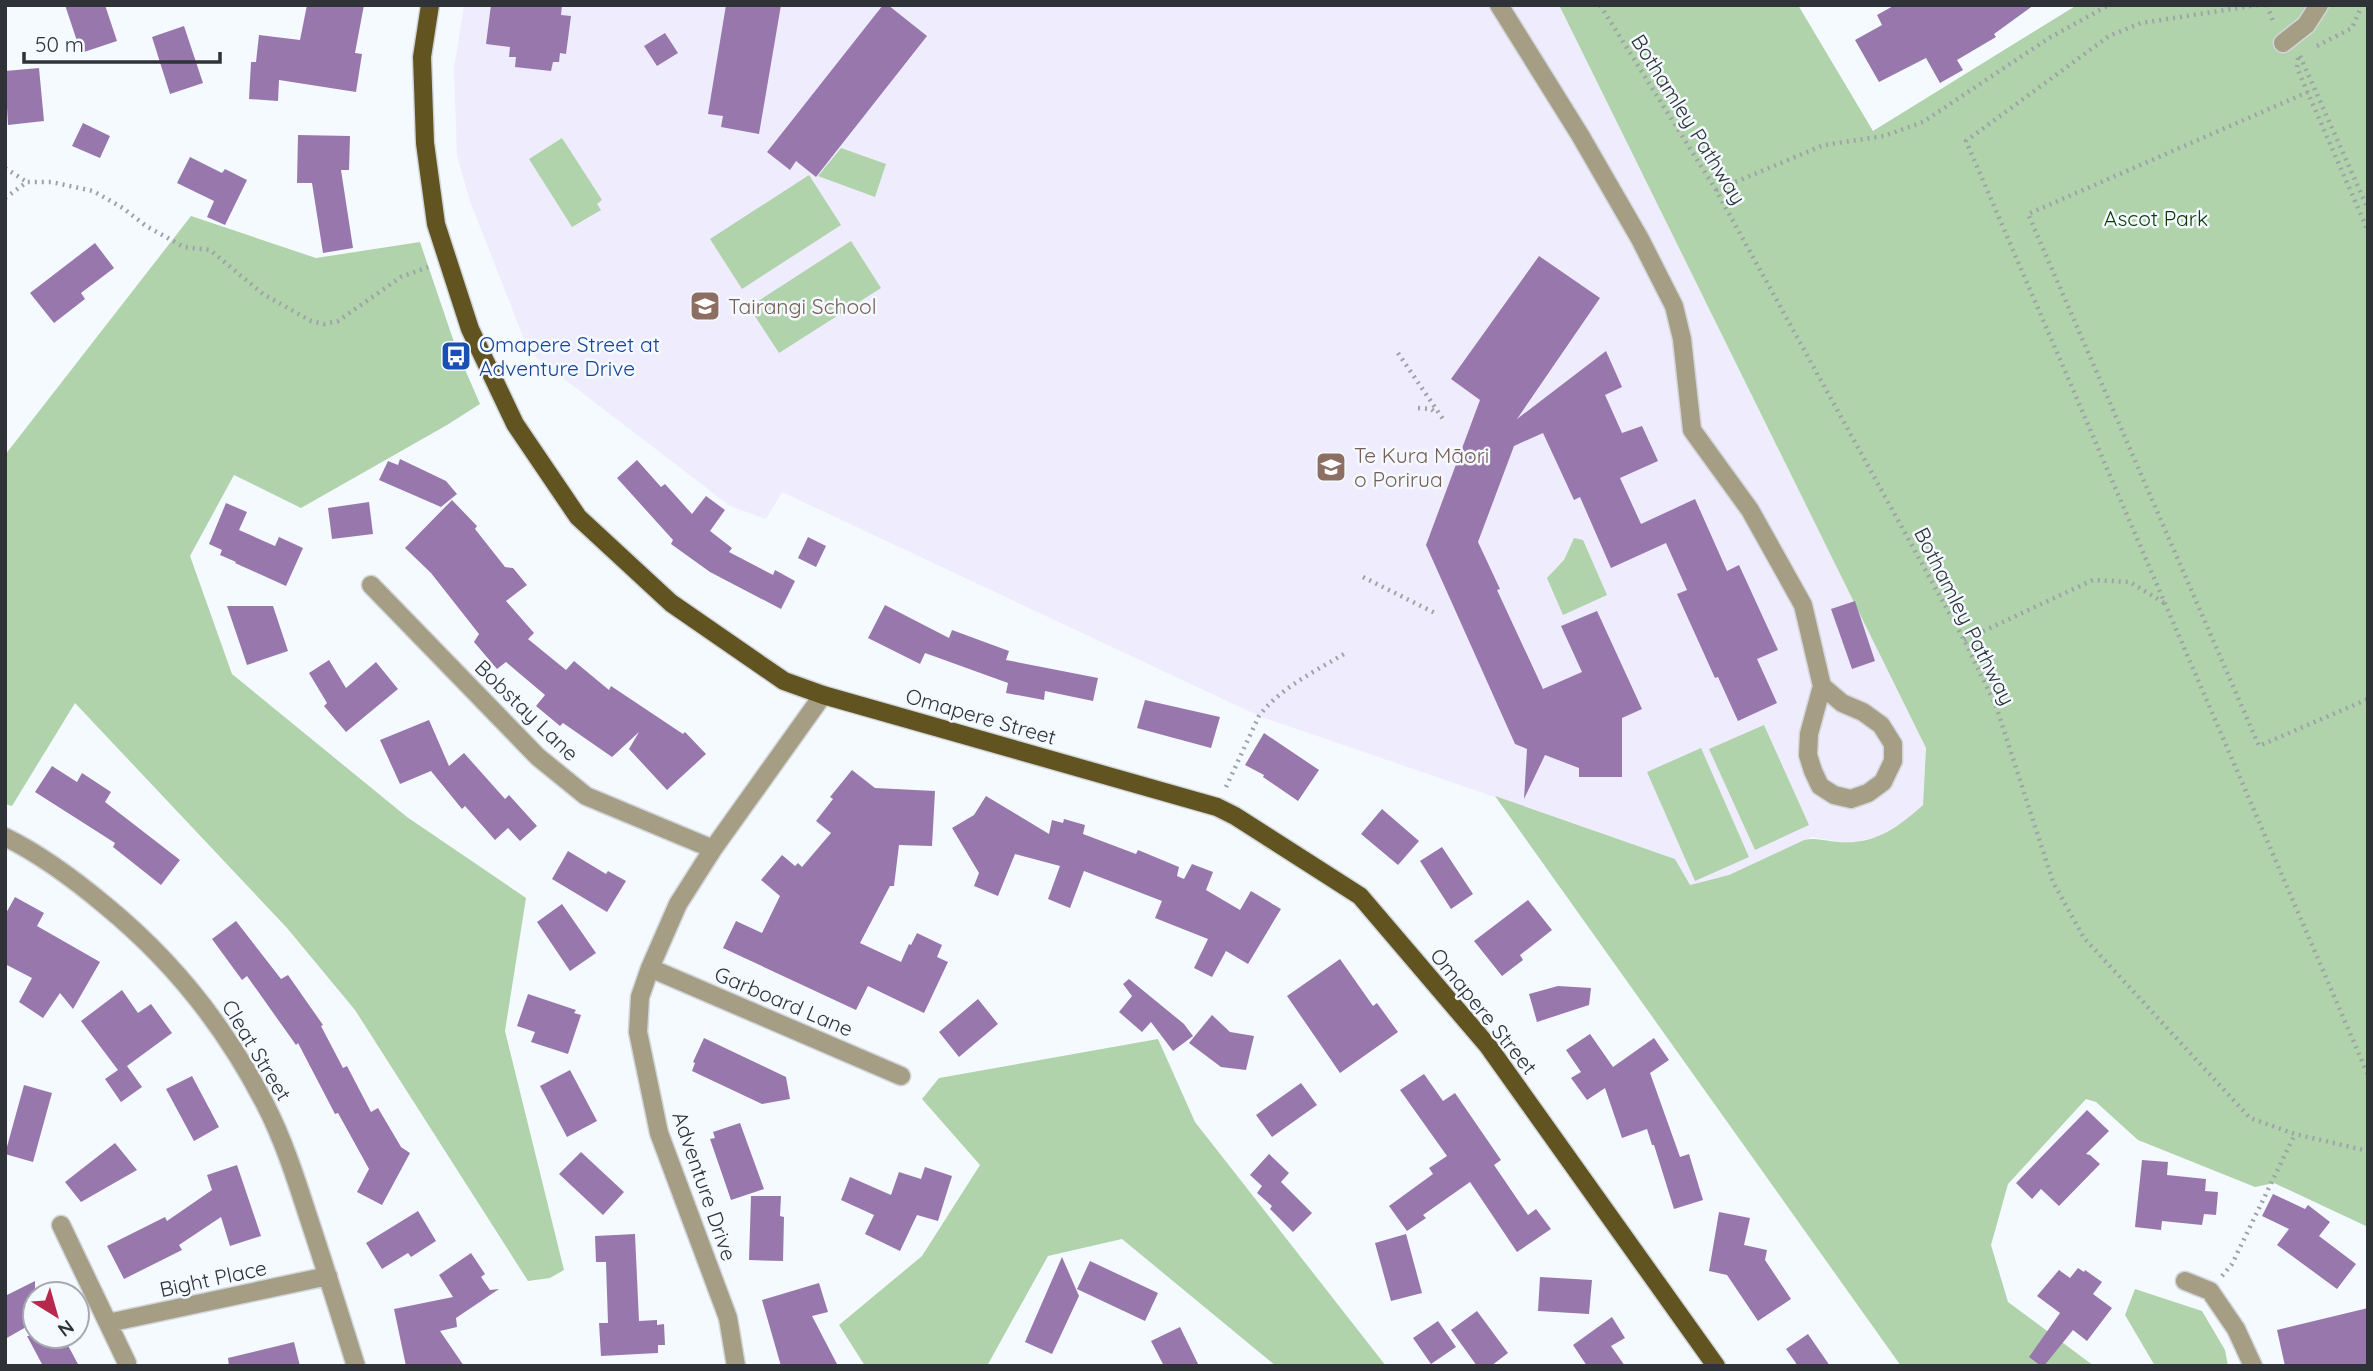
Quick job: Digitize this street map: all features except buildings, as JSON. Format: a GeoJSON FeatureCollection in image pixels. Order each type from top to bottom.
{"type":"FeatureCollection","features":[{"type":"Feature","properties":{"kind":"main road","name":"Omapere Street"},"geometry":{"type":"LineString","coordinates":[[430,5],[422,57],[425,143],[436,224],[470,329],[515,424],[578,517],[671,603],[784,681],[823,695],[1217,807],[1236,816],[1360,896],[1488,1046],[1716,1366]]}},
{"type":"Feature","properties":{"kind":"street"},"geometry":{"type":"LineString","coordinates":[[1499,5],[1580,135],[1640,239],[1674,306],[1682,339],[1692,430],[1750,510],[1803,605],[1822,686],[1809,734],[1808,755],[1813,771],[1820,786],[1834,795],[1852,799],[1868,793],[1883,782],[1893,761],[1893,744],[1881,725],[1863,712],[1842,703],[1822,686]]}},
{"type":"Feature","properties":{"kind":"street"},"geometry":{"type":"LineString","coordinates":[[2283,43],[2306,25],[2319,5]]}},
{"type":"Feature","properties":{"kind":"street","name":"Bobstay Lane"},"geometry":{"type":"LineString","coordinates":[[371,585],[538,757],[586,796],[713,849]]}},
{"type":"Feature","properties":{"kind":"street","name":"Adventure Drive"},"geometry":{"type":"LineString","coordinates":[[736,1366],[728,1318],[659,1133],[638,1031],[640,997],[678,904],[713,849],[823,695]]}},
{"type":"Feature","properties":{"kind":"street","name":"Cleat Street"},"geometry":{"type":"LineString","coordinates":[[5,837],[68,875],[124,921],[169,963],[205,1007],[235,1051],[266,1105],[289,1158],[356,1366]]}},
{"type":"Feature","properties":{"kind":"street","name":"Garboard Lane"},"geometry":{"type":"LineString","coordinates":[[650,968],[901,1076]]}},
{"type":"Feature","properties":{"kind":"street"},"geometry":{"type":"LineString","coordinates":[[61,1225],[127,1363]]}},
{"type":"Feature","properties":{"kind":"street","name":"Bight Place"},"geometry":{"type":"LineString","coordinates":[[108,1323],[328,1276]]}},
{"type":"Feature","properties":{"kind":"street"},"geometry":{"type":"LineString","coordinates":[[2185,1281],[2210,1291],[2236,1329],[2253,1366]]}},
{"type":"Feature","properties":{"kind":"path","name":"Bothamley Pathway"},"geometry":{"type":"LineString","coordinates":[[1600,5],[1716,190],[1964,640],[1996,706],[2053,882],[2084,938],[2250,1118],[2295,1134],[2368,1151]]}},
{"type":"Feature","properties":{"kind":"path"},"geometry":{"type":"LineString","coordinates":[[1716,190],[1824,145],[1884,136],[1923,122],[2049,38],[2109,5]]}},
{"type":"Feature","properties":{"kind":"path"},"geometry":{"type":"LineString","coordinates":[[2259,5],[2141,23],[2125,28],[2109,36],[1966,141],[2368,1075]]}},
{"type":"Feature","properties":{"kind":"path"},"geometry":{"type":"LineString","coordinates":[[2316,46],[2352,28],[2362,5]]}},
{"type":"Feature","properties":{"kind":"path"},"geometry":{"type":"LineString","coordinates":[[2368,209],[2302,53],[2297,68],[2368,231]]}},
{"type":"Feature","properties":{"kind":"path"},"geometry":{"type":"LineString","coordinates":[[2308,92],[2028,214],[2259,746],[2368,699]]}},
{"type":"Feature","properties":{"kind":"path"},"geometry":{"type":"LineString","coordinates":[[5,168],[27,182],[51,182],[93,191],[184,247],[210,250],[263,294],[311,321],[324,324],[338,321],[401,277],[447,260]]}},
{"type":"Feature","properties":{"kind":"path"},"geometry":{"type":"LineString","coordinates":[[5,198],[27,182]]}},
{"type":"Feature","properties":{"kind":"path"},"geometry":{"type":"LineString","coordinates":[[1398,354],[1445,422]]}},
{"type":"Feature","properties":{"kind":"path"},"geometry":{"type":"LineString","coordinates":[[1418,408],[1440,415]]}},
{"type":"Feature","properties":{"kind":"path"},"geometry":{"type":"LineString","coordinates":[[1363,577],[1437,614]]}},
{"type":"Feature","properties":{"kind":"path"},"geometry":{"type":"LineString","coordinates":[[1964,640],[2093,580],[2130,582],[2165,603]]}},
{"type":"Feature","properties":{"kind":"path"},"geometry":{"type":"LineString","coordinates":[[1217,807],[1266,706],[1306,676],[1344,654]]}},
{"type":"Feature","properties":{"kind":"path"},"geometry":{"type":"LineString","coordinates":[[2210,1291],[2231,1264],[2295,1134]]}},
{"type":"Feature","properties":{"kind":"shaded area","name":"Te Kura Māori o Porirua"},"geometry":{"type":"Polygon","coordinates":[[[464,5],[1559,5],[1926,748],[1923,805],[1899,827],[1880,836],[1857,842],[1813,837],[1729,875],[1689,885],[1675,859],[1259,716],[782,492],[766,519],[730,506],[529,352],[470,201],[457,156],[454,69],[464,5]]]}},
{"type":"Feature","properties":{"kind":"green space","name":"Ascot Park"},"geometry":{"type":"Polygon","coordinates":[[[1559,5],[1798,5],[1873,131],[2077,5],[2368,5],[2368,1227],[2274,1183],[2255,1187],[2138,1140],[2096,1102],[2086,1099],[2008,1184],[1991,1245],[2008,1302],[2094,1366],[1901,1366],[1495,796],[1675,859],[1690,885],[1729,875],[1804,840],[1851,842],[1874,838],[1894,828],[1923,805],[1926,748],[1559,5]]]}},
{"type":"Feature","properties":{"kind":"green space"},"geometry":{"type":"Polygon","coordinates":[[[562,138],[602,200],[597,204],[601,210],[572,227],[529,159],[562,138]]]}},
{"type":"Feature","properties":{"kind":"green space"},"geometry":{"type":"Polygon","coordinates":[[[841,148],[886,164],[875,197],[818,176],[841,148]]]}},
{"type":"Feature","properties":{"kind":"green space"},"geometry":{"type":"Polygon","coordinates":[[[809,175],[841,225],[742,289],[710,239],[809,175]]]}},
{"type":"Feature","properties":{"kind":"green space"},"geometry":{"type":"Polygon","coordinates":[[[191,216],[316,258],[420,242],[457,351],[480,404],[301,508],[234,475],[190,556],[232,674],[407,817],[526,898],[505,1031],[564,1270],[550,1278],[528,1281],[355,1010],[287,928],[75,703],[12,806],[5,804],[5,455],[191,216]]]}},
{"type":"Feature","properties":{"kind":"green space"},"geometry":{"type":"Polygon","coordinates":[[[851,241],[881,288],[779,353],[749,307],[851,241]]]}},
{"type":"Feature","properties":{"kind":"green space"},"geometry":{"type":"Polygon","coordinates":[[[1574,538],[1583,540],[1607,595],[1563,615],[1547,578],[1564,560],[1574,538]]]}},
{"type":"Feature","properties":{"kind":"green space"},"geometry":{"type":"Polygon","coordinates":[[[1764,725],[1809,825],[1755,850],[1709,749],[1764,725]]]}},
{"type":"Feature","properties":{"kind":"green space"},"geometry":{"type":"Polygon","coordinates":[[[1701,748],[1749,857],[1695,881],[1647,772],[1701,748]]]}},
{"type":"Feature","properties":{"kind":"green space"},"geometry":{"type":"Polygon","coordinates":[[[1158,1039],[1195,1122],[1386,1366],[1276,1366],[1122,1239],[1048,1256],[987,1366],[865,1366],[839,1325],[922,1256],[980,1165],[922,1099],[939,1078],[1158,1039]]]}},
{"type":"Feature","properties":{"kind":"green space"},"geometry":{"type":"Polygon","coordinates":[[[2135,1289],[2202,1311],[2225,1350],[2228,1366],[2155,1366],[2125,1315],[2135,1289]]]}},
{"type":"Feature","properties":{"kind":"place","name":"Tairangi School"},"geometry":{"type":"Point","coordinates":[705,306]}},
{"type":"Feature","properties":{"kind":"place","name":"Omapere Street at Adventure Drive"},"geometry":{"type":"Point","coordinates":[456,356]}},
{"type":"Feature","properties":{"kind":"place","name":"Te Kura Māori o Porirua"},"geometry":{"type":"Point","coordinates":[1331,467]}}]}
